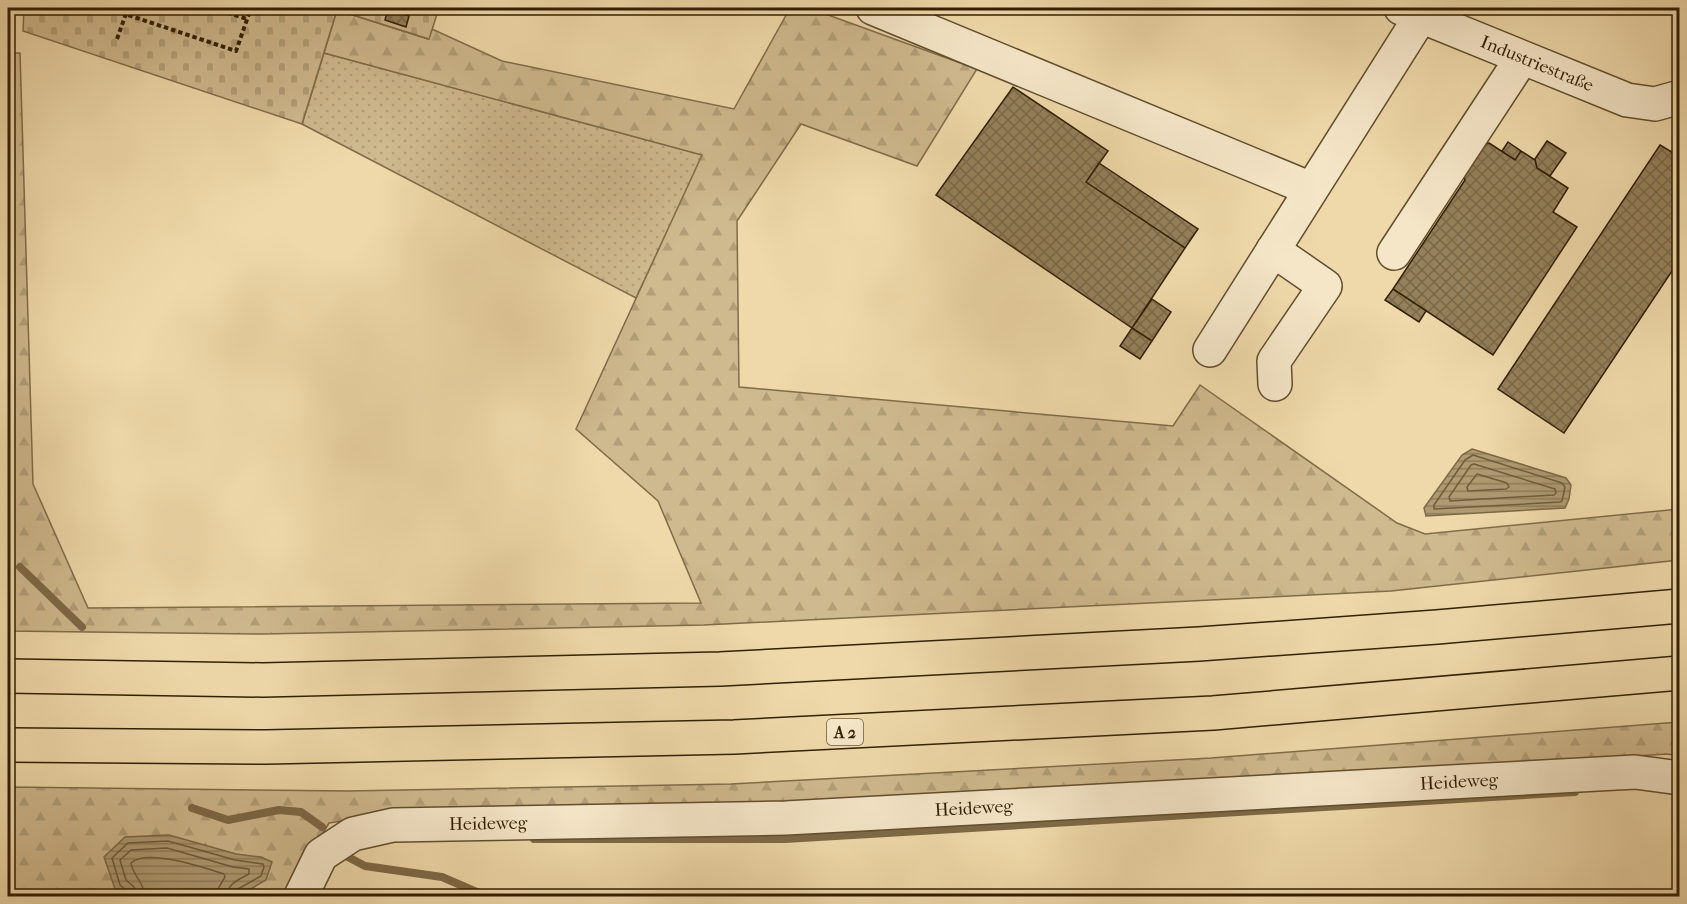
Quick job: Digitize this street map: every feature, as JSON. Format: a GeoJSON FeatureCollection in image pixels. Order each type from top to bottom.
{"type":"FeatureCollection","features":[{"type":"Feature","properties":{"kind":"highway"},"geometry":{"type":"LineString","coordinates":[[8,676],[262,680],[720,669],[1211,643],[1437,627],[1680,606]]}},
{"type":"Feature","properties":{"kind":"highway","name":"A 2"},"geometry":{"type":"LineString","coordinates":[[8,745],[266,747],[745,736],[1213,713],[1680,673]]}},
{"type":"Feature","properties":{"kind":"street"},"geometry":{"type":"LineString","coordinates":[[873,8],[1311,189]]}},
{"type":"Feature","properties":{"kind":"street"},"geometry":{"type":"LineString","coordinates":[[1210,350],[1311,189],[1410,12]]}},
{"type":"Feature","properties":{"kind":"street","name":"Industriestraße"},"geometry":{"type":"LineString","coordinates":[[1410,12],[1627,100],[1655,104],[1680,97]]}},
{"type":"Feature","properties":{"kind":"street"},"geometry":{"type":"LineString","coordinates":[[1394,253],[1522,58]]}},
{"type":"Feature","properties":{"kind":"street"},"geometry":{"type":"LineString","coordinates":[[1273,250],[1325,286],[1274,362],[1275,384]]}},
{"type":"Feature","properties":{"kind":"street","name":"Heideweg"},"geometry":{"type":"LineString","coordinates":[[301,897],[321,855],[352,834],[393,825],[786,818],[1635,772],[1680,778]]}},
{"type":"Feature","properties":{"kind":"path"},"geometry":{"type":"LineString","coordinates":[[107,8],[236,51],[251,8]]}},
{"type":"Feature","properties":{"kind":"path"},"geometry":{"type":"LineString","coordinates":[[117,39],[128,8]]}},
{"type":"Feature","properties":{"kind":"path"},"geometry":{"type":"LineString","coordinates":[[213,8],[247,19]]}},
{"type":"Feature","properties":{"kind":"green space"},"geometry":{"type":"Polygon","coordinates":[[[24,8],[439,8],[429,39],[337,10],[302,124],[23,31],[24,8]]]}},
{"type":"Feature","properties":{"kind":"green space"},"geometry":{"type":"Polygon","coordinates":[[[790,8],[809,8],[977,69],[917,166],[801,124],[737,221],[739,387],[1173,426],[1200,385],[1397,523],[1425,534],[1679,509],[1679,560],[1391,591],[704,625],[263,634],[8,631],[8,95],[10,53],[20,53],[33,484],[88,608],[701,603],[658,501],[576,429],[702,155],[324,53],[337,10],[428,39],[432,29],[502,61],[734,109],[790,8]]]}},
{"type":"Feature","properties":{"kind":"green space"},"geometry":{"type":"Polygon","coordinates":[[[324,53],[703,155],[636,298],[302,124],[324,53]]]}},
{"type":"Feature","properties":{"kind":"green space"},"geometry":{"type":"Polygon","coordinates":[[[1679,722],[1679,756],[1667,754],[789,809],[397,812],[329,823],[312,852],[292,896],[8,896],[8,787],[348,791],[731,784],[1211,758],[1679,722]]]}},
{"type":"Feature","properties":{"kind":"water"},"geometry":{"type":"Polygon","coordinates":[[[1472,449],[1566,478],[1571,485],[1565,508],[1426,516],[1424,508],[1462,455],[1472,449]]]}},
{"type":"Feature","properties":{"kind":"water"},"geometry":{"type":"Polygon","coordinates":[[[169,835],[236,854],[261,857],[272,862],[266,880],[240,895],[126,896],[115,889],[104,857],[125,837],[169,835]]]}},
{"type":"Feature","properties":{"kind":"building"},"geometry":{"type":"Polygon","coordinates":[[[350,8],[367,8],[365,13],[350,8]]]}},
{"type":"Feature","properties":{"kind":"building"},"geometry":{"type":"Polygon","coordinates":[[[388,9],[409,16],[406,27],[385,20],[388,9]]]}},
{"type":"Feature","properties":{"kind":"building"},"geometry":{"type":"Polygon","coordinates":[[[1013,87],[1108,151],[1086,182],[1185,248],[1132,328],[936,195],[1013,87]]]}},
{"type":"Feature","properties":{"kind":"building"},"geometry":{"type":"Polygon","coordinates":[[[1547,141],[1566,153],[1550,176],[1537,168],[1535,159],[1547,141]]]}},
{"type":"Feature","properties":{"kind":"building"},"geometry":{"type":"Polygon","coordinates":[[[1508,142],[1521,151],[1515,160],[1502,151],[1508,142]]]}},
{"type":"Feature","properties":{"kind":"building"},"geometry":{"type":"Polygon","coordinates":[[[1489,143],[1515,160],[1521,151],[1535,160],[1537,168],[1568,188],[1553,212],[1577,227],[1493,355],[1393,289],[1465,180],[1463,172],[1481,145],[1489,143]]]}},
{"type":"Feature","properties":{"kind":"building"},"geometry":{"type":"Polygon","coordinates":[[[1660,145],[1680,157],[1680,259],[1564,433],[1498,389],[1660,145]]]}},
{"type":"Feature","properties":{"kind":"building"},"geometry":{"type":"Polygon","coordinates":[[[1099,163],[1198,229],[1185,248],[1086,182],[1099,163]]]}},
{"type":"Feature","properties":{"kind":"building"},"geometry":{"type":"Polygon","coordinates":[[[1393,289],[1426,311],[1419,322],[1385,300],[1393,289]]]}},
{"type":"Feature","properties":{"kind":"building"},"geometry":{"type":"Polygon","coordinates":[[[1152,299],[1171,312],[1152,341],[1132,328],[1152,299]]]}},
{"type":"Feature","properties":{"kind":"building"},"geometry":{"type":"Polygon","coordinates":[[[1132,328],[1152,341],[1140,359],[1120,346],[1132,328]]]}},
{"type":"Feature","properties":{"kind":"waterway"},"geometry":{"type":"LineString","coordinates":[[20,567],[82,627]]}},
{"type":"Feature","properties":{"kind":"waterway"},"geometry":{"type":"LineString","coordinates":[[534,839],[785,839],[1575,792]]}},
{"type":"Feature","properties":{"kind":"waterway"},"geometry":{"type":"LineString","coordinates":[[192,808],[228,820],[279,810],[301,812],[322,827]]}},
{"type":"Feature","properties":{"kind":"waterway"},"geometry":{"type":"LineString","coordinates":[[346,856],[365,866],[442,877],[486,896]]}}]}
